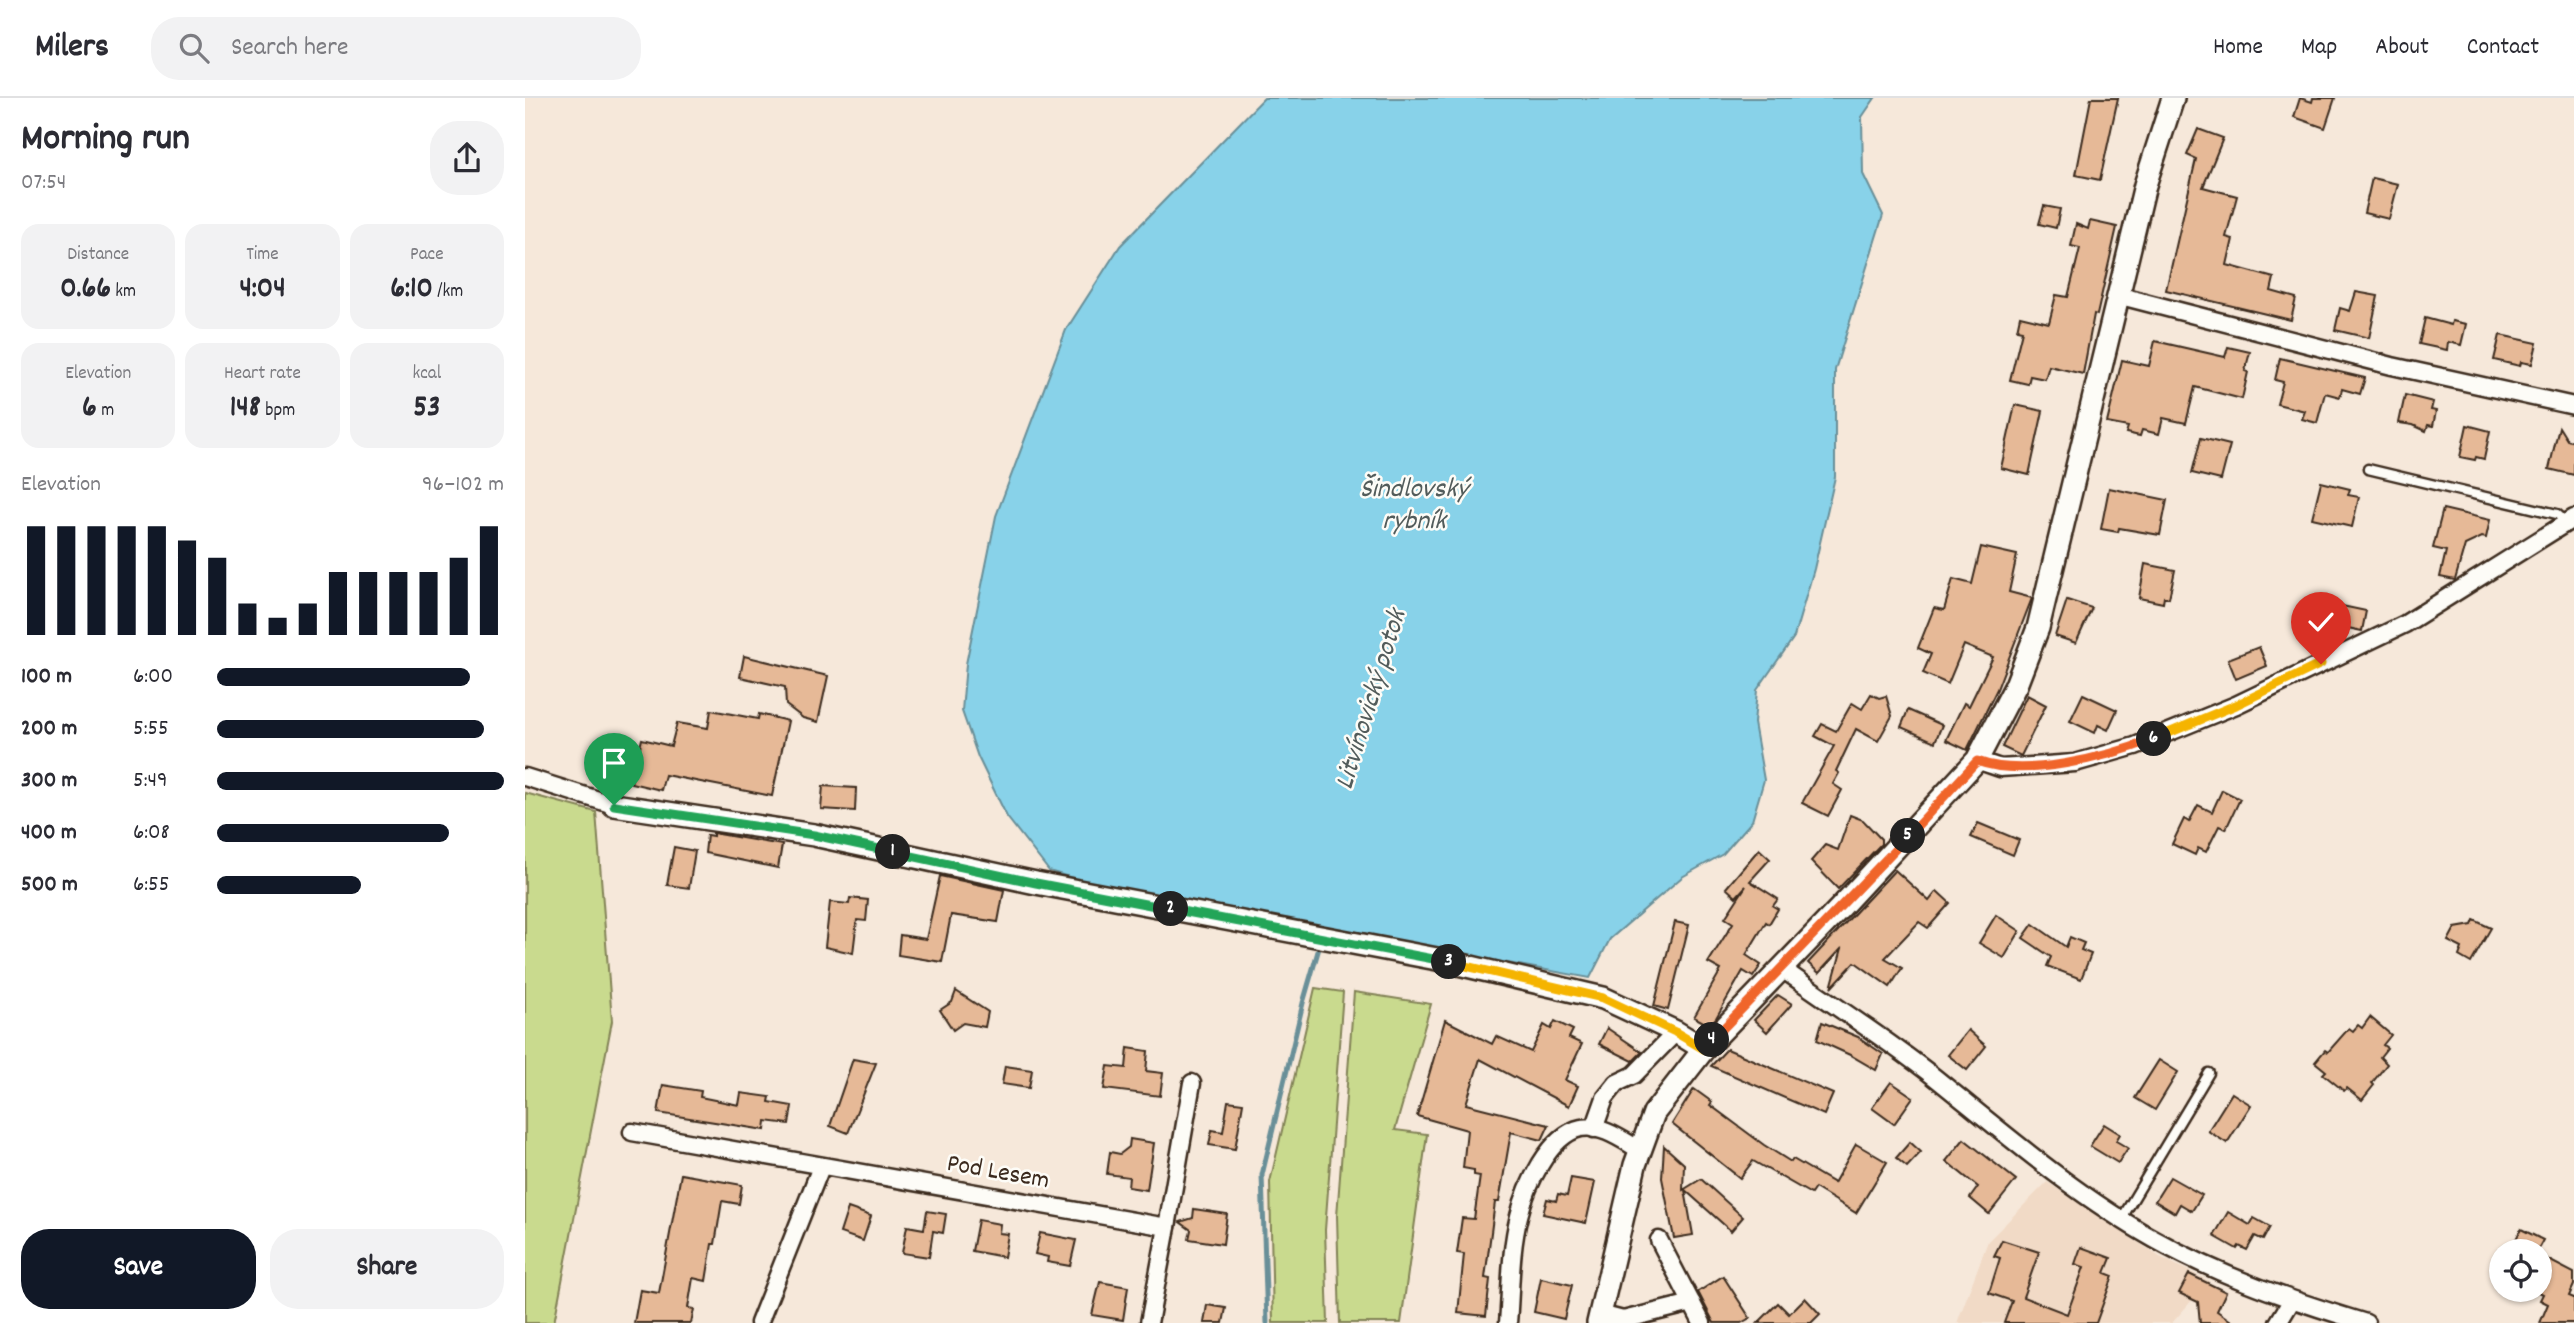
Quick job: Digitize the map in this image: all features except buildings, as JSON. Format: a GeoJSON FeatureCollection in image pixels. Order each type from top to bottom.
{"type":"FeatureCollection","features":[{"type":"Feature","properties":{"kind":"street"},"geometry":{"type":"LineString","coordinates":[[1692,1303],[1623,1320],[1599,1319],[1640,1150],[1654,1112],[1704,1049],[1977,761],[2016,685],[2038,628],[2145,185],[2173,98]]}},
{"type":"Feature","properties":{"kind":"street"},"geometry":{"type":"LineString","coordinates":[[2117,296],[2392,366],[2574,406]]}},
{"type":"Feature","properties":{"kind":"street"},"geometry":{"type":"LineString","coordinates":[[1977,761],[2000,768],[2075,763],[2135,746],[2236,705],[2405,624],[2570,520]]}},
{"type":"Feature","properties":{"kind":"street"},"geometry":{"type":"LineString","coordinates":[[525,778],[614,805],[814,835],[1036,883],[1437,959],[1603,998],[1675,1032],[1704,1049]]}},
{"type":"Feature","properties":{"kind":"street"},"geometry":{"type":"LineString","coordinates":[[1781,968],[1930,1074],[2015,1143],[2154,1240],[2215,1269],[2292,1300],[2367,1323]]}},
{"type":"Feature","properties":{"kind":"street"},"geometry":{"type":"LineString","coordinates":[[1594,1129],[1605,1098],[1617,1083],[1634,1075],[1675,1032]]}},
{"type":"Feature","properties":{"kind":"street"},"geometry":{"type":"LineString","coordinates":[[1149,1323],[1192,1083]]}},
{"type":"Feature","properties":{"kind":"street"},"geometry":{"type":"LineString","coordinates":[[1508,1323],[1517,1225],[1530,1186],[1557,1141],[1583,1127],[1602,1130],[1640,1150]]}},
{"type":"Feature","properties":{"kind":"street","name":"Pod Lesem"},"geometry":{"type":"LineString","coordinates":[[632,1132],[1167,1227]]}},
{"type":"Feature","properties":{"kind":"street"},"geometry":{"type":"LineString","coordinates":[[759,1323],[821,1167]]}},
{"type":"Feature","properties":{"kind":"street"},"geometry":{"type":"LineString","coordinates":[[1659,1240],[1702,1323]]}},
{"type":"Feature","properties":{"kind":"street"},"geometry":{"type":"LineString","coordinates":[[2278,1323],[2292,1300]]}},
{"type":"Feature","properties":{"kind":"lane"},"geometry":{"type":"LineString","coordinates":[[2368,469],[2557,514],[2570,520]]}},
{"type":"Feature","properties":{"kind":"lane"},"geometry":{"type":"LineString","coordinates":[[2122,1219],[2209,1073]]}},
{"type":"Feature","properties":{"kind":"shaded area"},"geometry":{"type":"Polygon","coordinates":[[[2047,1182],[2160,1257],[2209,1281],[2172,1323],[1957,1323],[1988,1241],[2047,1182]]]}},
{"type":"Feature","properties":{"kind":"green space"},"geometry":{"type":"Polygon","coordinates":[[[525,793],[596,812],[612,1021],[554,1323],[525,1323],[525,793]]]}},
{"type":"Feature","properties":{"kind":"green space"},"geometry":{"type":"Polygon","coordinates":[[[1315,988],[1343,992],[1325,1230],[1328,1323],[1273,1323],[1270,1182],[1315,988]]]}},
{"type":"Feature","properties":{"kind":"green space"},"geometry":{"type":"Polygon","coordinates":[[[1354,992],[1431,1004],[1395,1130],[1427,1134],[1401,1323],[1340,1323],[1337,1216],[1354,992]]]}},
{"type":"Feature","properties":{"kind":"water","name":"Šindlovský rybník"},"geometry":{"type":"Polygon","coordinates":[[[1264,98],[1875,98],[1862,117],[1863,174],[1883,215],[1835,370],[1835,477],[1814,569],[1794,637],[1757,690],[1754,723],[1764,780],[1752,821],[1723,854],[1682,877],[1610,939],[1590,978],[1126,894],[1049,871],[1007,817],[978,757],[962,711],[966,664],[996,516],[1066,330],[1120,246],[1264,98]]]}},
{"type":"Feature","properties":{"kind":"waterway","name":"Litvínovický potok"},"geometry":{"type":"LineString","coordinates":[[1267,1323],[1262,1175],[1303,1003],[1321,941]]}},
{"type":"Feature","properties":{"kind":"route"},"geometry":{"type":"LineString","coordinates":[[614,805],[814,835],[1036,883],[1437,959],[1603,998],[1675,1032],[1704,1049],[1977,761],[2000,768],[2075,763],[2135,746],[2236,705],[2321,664]]}}]}
